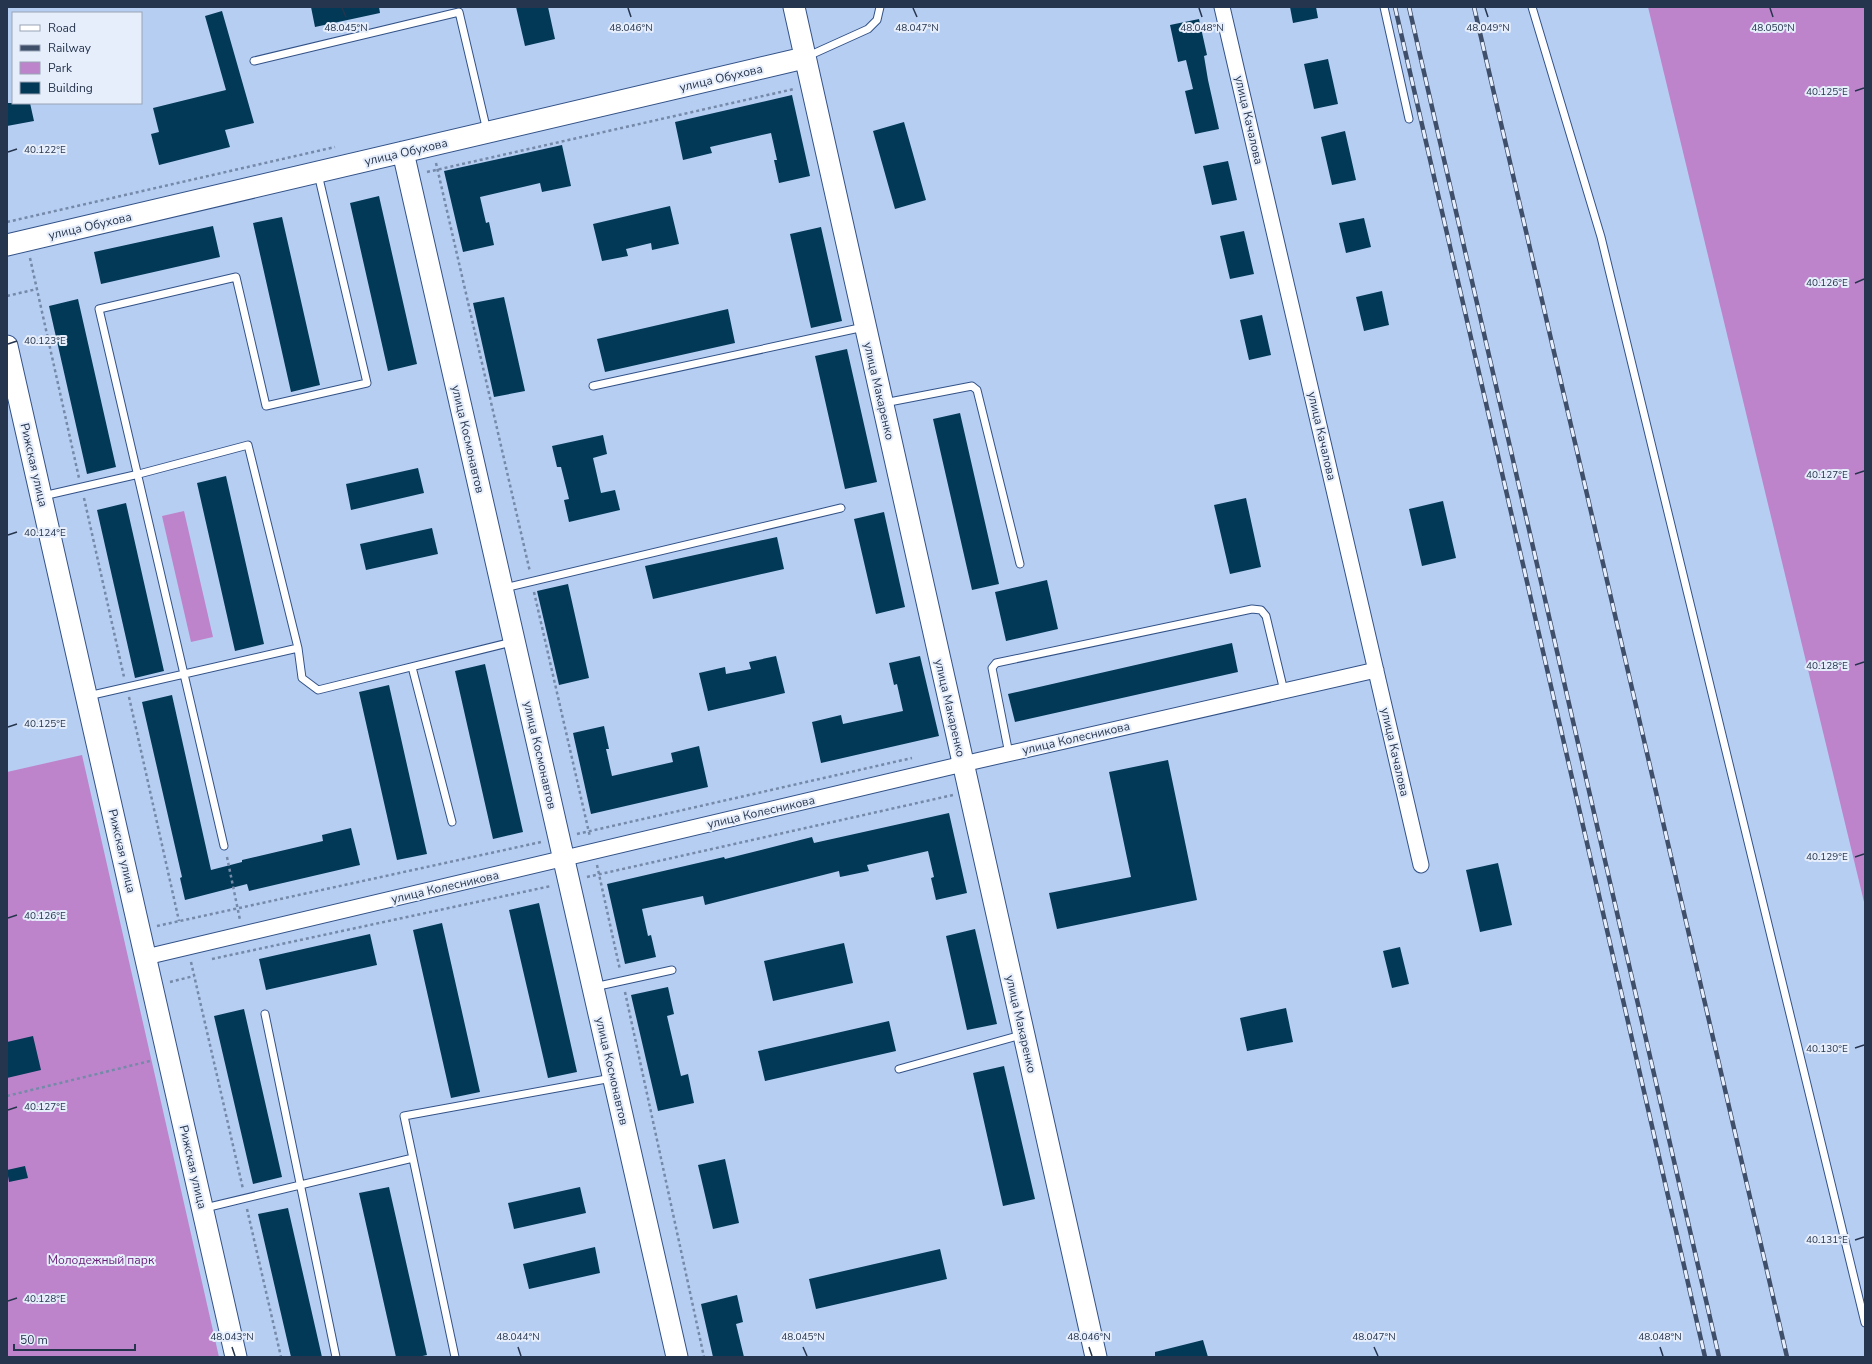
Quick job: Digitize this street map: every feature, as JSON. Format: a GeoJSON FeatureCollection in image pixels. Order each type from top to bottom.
{"type":"FeatureCollection","features":[{"type":"Feature","properties":{"kind":"street","name":"улица Макаренко"},"geometry":{"type":"LineString","coordinates":[[794,7],[864,327],[1096,1357]]}},
{"type":"Feature","properties":{"kind":"street","name":"улица Качалова"},"geometry":{"type":"LineString","coordinates":[[1222,7],[1421,865]]}},
{"type":"Feature","properties":{"kind":"street","name":"улица Обухова"},"geometry":{"type":"LineString","coordinates":[[7,245],[804,58]]}},
{"type":"Feature","properties":{"kind":"street","name":"улица Космонавтов"},"geometry":{"type":"LineString","coordinates":[[403,152],[677,1357]]}},
{"type":"Feature","properties":{"kind":"street","name":"Рижская улица"},"geometry":{"type":"LineString","coordinates":[[7,346],[236,1357]]}},
{"type":"Feature","properties":{"kind":"street","name":"улица Колесникова"},"geometry":{"type":"LineString","coordinates":[[146,957],[962,764],[1376,670]]}},
{"type":"Feature","properties":{"kind":"lane"},"geometry":{"type":"LineString","coordinates":[[804,58],[868,29],[877,20],[880,7]]}},
{"type":"Feature","properties":{"kind":"lane"},"geometry":{"type":"LineString","coordinates":[[1384,7],[1409,119]]}},
{"type":"Feature","properties":{"kind":"lane"},"geometry":{"type":"LineString","coordinates":[[1532,7],[1601,237],[1865,1323]]}},
{"type":"Feature","properties":{"kind":"lane"},"geometry":{"type":"LineString","coordinates":[[254,61],[459,12],[488,133]]}},
{"type":"Feature","properties":{"kind":"lane"},"geometry":{"type":"LineString","coordinates":[[224,846],[139,474],[99,309],[236,277],[266,406],[367,383],[318,172]]}},
{"type":"Feature","properties":{"kind":"lane"},"geometry":{"type":"LineString","coordinates":[[593,386],[864,327]]}},
{"type":"Feature","properties":{"kind":"lane"},"geometry":{"type":"LineString","coordinates":[[882,403],[972,386],[977,390],[1020,564]]}},
{"type":"Feature","properties":{"kind":"lane"},"geometry":{"type":"LineString","coordinates":[[41,496],[139,474],[248,445],[298,648],[302,678],[318,690],[514,641]]}},
{"type":"Feature","properties":{"kind":"lane"},"geometry":{"type":"LineString","coordinates":[[502,588],[841,508]]}},
{"type":"Feature","properties":{"kind":"lane"},"geometry":{"type":"LineString","coordinates":[[1009,754],[992,668],[996,663],[1252,609],[1261,610],[1266,616],[1284,691]]}},
{"type":"Feature","properties":{"kind":"lane"},"geometry":{"type":"LineString","coordinates":[[86,696],[298,648]]}},
{"type":"Feature","properties":{"kind":"lane"},"geometry":{"type":"LineString","coordinates":[[412,667],[452,822]]}},
{"type":"Feature","properties":{"kind":"lane"},"geometry":{"type":"LineString","coordinates":[[593,987],[672,970]]}},
{"type":"Feature","properties":{"kind":"lane"},"geometry":{"type":"LineString","coordinates":[[265,1014],[336,1357]]}},
{"type":"Feature","properties":{"kind":"lane"},"geometry":{"type":"LineString","coordinates":[[899,1069],[1023,1035]]}},
{"type":"Feature","properties":{"kind":"lane"},"geometry":{"type":"LineString","coordinates":[[455,1357],[404,1116],[613,1078]]}},
{"type":"Feature","properties":{"kind":"lane"},"geometry":{"type":"LineString","coordinates":[[203,1209],[413,1158]]}},
{"type":"Feature","properties":{"kind":"path"},"geometry":{"type":"LineString","coordinates":[[408,176],[811,86]]}},
{"type":"Feature","properties":{"kind":"path"},"geometry":{"type":"LineString","coordinates":[[432,146],[623,981],[704,1357]]}},
{"type":"Feature","properties":{"kind":"path"},"geometry":{"type":"LineString","coordinates":[[7,296],[37,289],[179,921]]}},
{"type":"Feature","properties":{"kind":"path"},"geometry":{"type":"LineString","coordinates":[[224,846],[243,934]]}},
{"type":"Feature","properties":{"kind":"path"},"geometry":{"type":"LineString","coordinates":[[190,947],[194,976],[281,1357]]}},
{"type":"Feature","properties":{"kind":"path"},"geometry":{"type":"LineString","coordinates":[[152,985],[194,976]]}},
{"type":"Feature","properties":{"kind":"path"},"geometry":{"type":"LineString","coordinates":[[7,1096],[168,1056]]}},
{"type":"Feature","properties":{"kind":"green space"},"geometry":{"type":"Polygon","coordinates":[[[1648,7],[1865,7],[1865,906],[1648,7]]]}},
{"type":"Feature","properties":{"kind":"green space"},"geometry":{"type":"Polygon","coordinates":[[[184,511],[213,637],[191,642],[162,516],[184,511]]]}},
{"type":"Feature","properties":{"kind":"green space","name":"Молодежный парк"},"geometry":{"type":"Polygon","coordinates":[[[82,755],[219,1357],[7,1357],[7,772],[82,755]]]}},
{"type":"Feature","properties":{"kind":"building"},"geometry":{"type":"Polygon","coordinates":[[[311,7],[379,7],[380,13],[315,27],[311,7]]]}},
{"type":"Feature","properties":{"kind":"building"},"geometry":{"type":"Polygon","coordinates":[[[516,7],[548,7],[555,39],[525,46],[516,7]]]}},
{"type":"Feature","properties":{"kind":"building"},"geometry":{"type":"Polygon","coordinates":[[[1290,7],[1316,7],[1318,18],[1293,23],[1290,7]]]}},
{"type":"Feature","properties":{"kind":"building"},"geometry":{"type":"Polygon","coordinates":[[[222,11],[254,123],[225,130],[230,147],[159,165],[151,134],[159,132],[153,108],[226,90],[205,16],[222,11]]]}},
{"type":"Feature","properties":{"kind":"building"},"geometry":{"type":"Polygon","coordinates":[[[1199,19],[1207,55],[1204,56],[1208,80],[1219,129],[1195,134],[1185,91],[1193,89],[1186,60],[1178,62],[1170,25],[1199,19]]]}},
{"type":"Feature","properties":{"kind":"building"},"geometry":{"type":"Polygon","coordinates":[[[1328,59],[1338,104],[1314,109],[1304,64],[1328,59]]]}},
{"type":"Feature","properties":{"kind":"building"},"geometry":{"type":"Polygon","coordinates":[[[792,95],[810,176],[779,183],[774,160],[777,160],[771,133],[710,147],[712,153],[683,160],[675,122],[792,95]]]}},
{"type":"Feature","properties":{"kind":"building"},"geometry":{"type":"Polygon","coordinates":[[[7,103],[30,104],[34,121],[7,126],[7,103]]]}},
{"type":"Feature","properties":{"kind":"building"},"geometry":{"type":"Polygon","coordinates":[[[904,122],[926,200],[895,209],[873,131],[904,122]]]}},
{"type":"Feature","properties":{"kind":"building"},"geometry":{"type":"Polygon","coordinates":[[[1345,131],[1356,180],[1332,185],[1321,137],[1345,131]]]}},
{"type":"Feature","properties":{"kind":"building"},"geometry":{"type":"Polygon","coordinates":[[[562,145],[571,186],[542,192],[540,183],[480,197],[486,223],[489,222],[494,245],[463,252],[444,171],[562,145]]]}},
{"type":"Feature","properties":{"kind":"building"},"geometry":{"type":"Polygon","coordinates":[[[1228,161],[1237,200],[1212,205],[1203,166],[1228,161]]]}},
{"type":"Feature","properties":{"kind":"building"},"geometry":{"type":"Polygon","coordinates":[[[379,196],[417,364],[388,371],[350,203],[379,196]]]}},
{"type":"Feature","properties":{"kind":"building"},"geometry":{"type":"Polygon","coordinates":[[[670,206],[679,244],[652,250],[651,243],[626,249],[628,256],[602,261],[593,224],[670,206]]]}},
{"type":"Feature","properties":{"kind":"building"},"geometry":{"type":"Polygon","coordinates":[[[282,217],[320,385],[291,392],[253,223],[282,217]]]}},
{"type":"Feature","properties":{"kind":"building"},"geometry":{"type":"Polygon","coordinates":[[[1364,218],[1371,247],[1346,253],[1339,223],[1364,218]]]}},
{"type":"Feature","properties":{"kind":"building"},"geometry":{"type":"Polygon","coordinates":[[[213,226],[220,257],[101,284],[94,252],[213,226]]]}},
{"type":"Feature","properties":{"kind":"building"},"geometry":{"type":"Polygon","coordinates":[[[821,227],[842,321],[811,328],[790,234],[821,227]]]}},
{"type":"Feature","properties":{"kind":"building"},"geometry":{"type":"Polygon","coordinates":[[[1244,231],[1254,274],[1230,279],[1220,236],[1244,231]]]}},
{"type":"Feature","properties":{"kind":"building"},"geometry":{"type":"Polygon","coordinates":[[[1382,291],[1389,325],[1364,331],[1356,297],[1382,291]]]}},
{"type":"Feature","properties":{"kind":"building"},"geometry":{"type":"Polygon","coordinates":[[[504,297],[525,391],[494,397],[473,303],[504,297]]]}},
{"type":"Feature","properties":{"kind":"building"},"geometry":{"type":"Polygon","coordinates":[[[78,299],[116,467],[87,474],[49,306],[78,299]]]}},
{"type":"Feature","properties":{"kind":"building"},"geometry":{"type":"Polygon","coordinates":[[[728,309],[735,343],[605,372],[597,339],[728,309]]]}},
{"type":"Feature","properties":{"kind":"building"},"geometry":{"type":"Polygon","coordinates":[[[1262,315],[1271,355],[1249,360],[1240,320],[1262,315]]]}},
{"type":"Feature","properties":{"kind":"building"},"geometry":{"type":"Polygon","coordinates":[[[847,349],[877,482],[845,489],[815,356],[847,349]]]}},
{"type":"Feature","properties":{"kind":"building"},"geometry":{"type":"Polygon","coordinates":[[[960,413],[999,584],[972,590],[933,419],[960,413]]]}},
{"type":"Feature","properties":{"kind":"building"},"geometry":{"type":"Polygon","coordinates":[[[603,435],[607,454],[593,458],[601,493],[615,490],[620,510],[569,522],[564,500],[569,499],[561,467],[557,467],[552,446],[603,435]]]}},
{"type":"Feature","properties":{"kind":"building"},"geometry":{"type":"Polygon","coordinates":[[[418,468],[424,493],[351,510],[346,484],[418,468]]]}},
{"type":"Feature","properties":{"kind":"building"},"geometry":{"type":"Polygon","coordinates":[[[226,476],[264,644],[235,651],[197,483],[226,476]]]}},
{"type":"Feature","properties":{"kind":"building"},"geometry":{"type":"Polygon","coordinates":[[[1246,498],[1261,567],[1230,574],[1214,505],[1246,498]]]}},
{"type":"Feature","properties":{"kind":"building"},"geometry":{"type":"Polygon","coordinates":[[[1443,501],[1456,558],[1422,566],[1409,509],[1443,501]]]}},
{"type":"Feature","properties":{"kind":"building"},"geometry":{"type":"Polygon","coordinates":[[[126,503],[164,671],[135,678],[97,510],[126,503]]]}},
{"type":"Feature","properties":{"kind":"building"},"geometry":{"type":"Polygon","coordinates":[[[884,512],[905,607],[876,614],[854,519],[884,512]]]}},
{"type":"Feature","properties":{"kind":"building"},"geometry":{"type":"Polygon","coordinates":[[[432,528],[438,554],[366,570],[360,544],[432,528]]]}},
{"type":"Feature","properties":{"kind":"building"},"geometry":{"type":"Polygon","coordinates":[[[777,537],[784,569],[653,599],[645,566],[777,537]]]}},
{"type":"Feature","properties":{"kind":"building"},"geometry":{"type":"Polygon","coordinates":[[[1047,580],[1058,629],[1006,641],[995,592],[1047,580]]]}},
{"type":"Feature","properties":{"kind":"building"},"geometry":{"type":"Polygon","coordinates":[[[568,584],[589,678],[559,685],[537,591],[568,584]]]}},
{"type":"Feature","properties":{"kind":"building"},"geometry":{"type":"Polygon","coordinates":[[[1232,643],[1238,672],[1015,722],[1008,694],[1232,643]]]}},
{"type":"Feature","properties":{"kind":"building"},"geometry":{"type":"Polygon","coordinates":[[[776,656],[785,693],[708,711],[699,673],[725,667],[726,674],[751,669],[749,662],[776,656]]]}},
{"type":"Feature","properties":{"kind":"building"},"geometry":{"type":"Polygon","coordinates":[[[920,656],[939,736],[821,763],[812,722],[841,715],[843,724],[903,711],[897,684],[894,685],[889,663],[920,656]]]}},
{"type":"Feature","properties":{"kind":"building"},"geometry":{"type":"Polygon","coordinates":[[[485,664],[523,832],[493,839],[455,671],[485,664]]]}},
{"type":"Feature","properties":{"kind":"building"},"geometry":{"type":"Polygon","coordinates":[[[389,685],[427,854],[397,860],[359,692],[389,685]]]}},
{"type":"Feature","properties":{"kind":"building"},"geometry":{"type":"Polygon","coordinates":[[[172,695],[211,870],[242,862],[242,860],[323,841],[322,835],[351,828],[360,865],[249,891],[247,884],[185,900],[180,878],[182,877],[142,702],[172,695]]]}},
{"type":"Feature","properties":{"kind":"building"},"geometry":{"type":"Polygon","coordinates":[[[604,726],[609,749],[606,749],[612,776],[673,762],[671,753],[699,746],[708,787],[591,814],[573,733],[604,726]]]}},
{"type":"Feature","properties":{"kind":"building"},"geometry":{"type":"Polygon","coordinates":[[[1168,760],[1197,900],[1057,929],[1049,893],[1131,877],[1109,772],[1168,760]]]}},
{"type":"Feature","properties":{"kind":"building"},"geometry":{"type":"Polygon","coordinates":[[[949,813],[967,893],[936,900],[931,878],[934,877],[928,851],[867,865],[869,871],[840,877],[839,871],[705,905],[703,896],[642,909],[648,936],[651,935],[656,957],[625,964],[607,884],[724,857],[725,859],[812,837],[814,843],[949,813]]]}},
{"type":"Feature","properties":{"kind":"building"},"geometry":{"type":"Polygon","coordinates":[[[1498,863],[1512,925],[1480,932],[1466,870],[1498,863]]]}},
{"type":"Feature","properties":{"kind":"building"},"geometry":{"type":"Polygon","coordinates":[[[539,903],[577,1072],[548,1078],[509,910],[539,903]]]}},
{"type":"Feature","properties":{"kind":"building"},"geometry":{"type":"Polygon","coordinates":[[[442,923],[480,1092],[451,1098],[413,930],[442,923]]]}},
{"type":"Feature","properties":{"kind":"building"},"geometry":{"type":"Polygon","coordinates":[[[975,929],[997,1024],[967,1030],[946,936],[975,929]]]}},
{"type":"Feature","properties":{"kind":"building"},"geometry":{"type":"Polygon","coordinates":[[[370,934],[377,965],[266,990],[259,959],[370,934]]]}},
{"type":"Feature","properties":{"kind":"building"},"geometry":{"type":"Polygon","coordinates":[[[844,943],[853,983],[773,1001],[764,961],[844,943]]]}},
{"type":"Feature","properties":{"kind":"building"},"geometry":{"type":"Polygon","coordinates":[[[1400,947],[1409,984],[1392,988],[1383,951],[1400,947]]]}},
{"type":"Feature","properties":{"kind":"building"},"geometry":{"type":"Polygon","coordinates":[[[668,987],[674,1014],[667,1016],[681,1076],[688,1074],[694,1103],[658,1111],[631,995],[668,987]]]}},
{"type":"Feature","properties":{"kind":"building"},"geometry":{"type":"Polygon","coordinates":[[[1286,1008],[1293,1042],[1247,1051],[1240,1018],[1286,1008]]]}},
{"type":"Feature","properties":{"kind":"building"},"geometry":{"type":"Polygon","coordinates":[[[244,1009],[282,1177],[253,1184],[214,1016],[244,1009]]]}},
{"type":"Feature","properties":{"kind":"building"},"geometry":{"type":"Polygon","coordinates":[[[889,1021],[896,1051],[765,1081],[758,1051],[889,1021]]]}},
{"type":"Feature","properties":{"kind":"building"},"geometry":{"type":"Polygon","coordinates":[[[33,1036],[41,1070],[7,1078],[7,1042],[33,1036]]]}},
{"type":"Feature","properties":{"kind":"building"},"geometry":{"type":"Polygon","coordinates":[[[1004,1066],[1035,1199],[1003,1206],[973,1073],[1004,1066]]]}},
{"type":"Feature","properties":{"kind":"building"},"geometry":{"type":"Polygon","coordinates":[[[725,1159],[739,1223],[713,1229],[698,1165],[725,1159]]]}},
{"type":"Feature","properties":{"kind":"building"},"geometry":{"type":"Polygon","coordinates":[[[25,1166],[28,1178],[9,1182],[7,1170],[25,1166]]]}},
{"type":"Feature","properties":{"kind":"building"},"geometry":{"type":"Polygon","coordinates":[[[389,1187],[427,1355],[418,1357],[396,1357],[359,1193],[389,1187]]]}},
{"type":"Feature","properties":{"kind":"building"},"geometry":{"type":"Polygon","coordinates":[[[580,1187],[586,1213],[514,1229],[508,1203],[580,1187]]]}},
{"type":"Feature","properties":{"kind":"building"},"geometry":{"type":"Polygon","coordinates":[[[288,1208],[322,1357],[291,1357],[258,1214],[288,1208]]]}},
{"type":"Feature","properties":{"kind":"building"},"geometry":{"type":"Polygon","coordinates":[[[595,1247],[600,1273],[529,1289],[523,1264],[595,1247]]]}},
{"type":"Feature","properties":{"kind":"building"},"geometry":{"type":"Polygon","coordinates":[[[940,1249],[947,1279],[816,1309],[809,1279],[940,1249]]]}},
{"type":"Feature","properties":{"kind":"building"},"geometry":{"type":"Polygon","coordinates":[[[737,1295],[743,1322],[736,1324],[744,1357],[713,1357],[701,1304],[737,1295]]]}},
{"type":"Feature","properties":{"kind":"building"},"geometry":{"type":"Polygon","coordinates":[[[1203,1340],[1208,1357],[1155,1357],[1155,1352],[1203,1340]]]}},
{"type":"Feature","properties":{"kind":"railway"},"geometry":{"type":"LineString","coordinates":[[1395,7],[1705,1357]]}},
{"type":"Feature","properties":{"kind":"railway"},"geometry":{"type":"LineString","coordinates":[[1409,7],[1719,1357]]}},
{"type":"Feature","properties":{"kind":"railway"},"geometry":{"type":"LineString","coordinates":[[1474,7],[1787,1357]]}}]}
